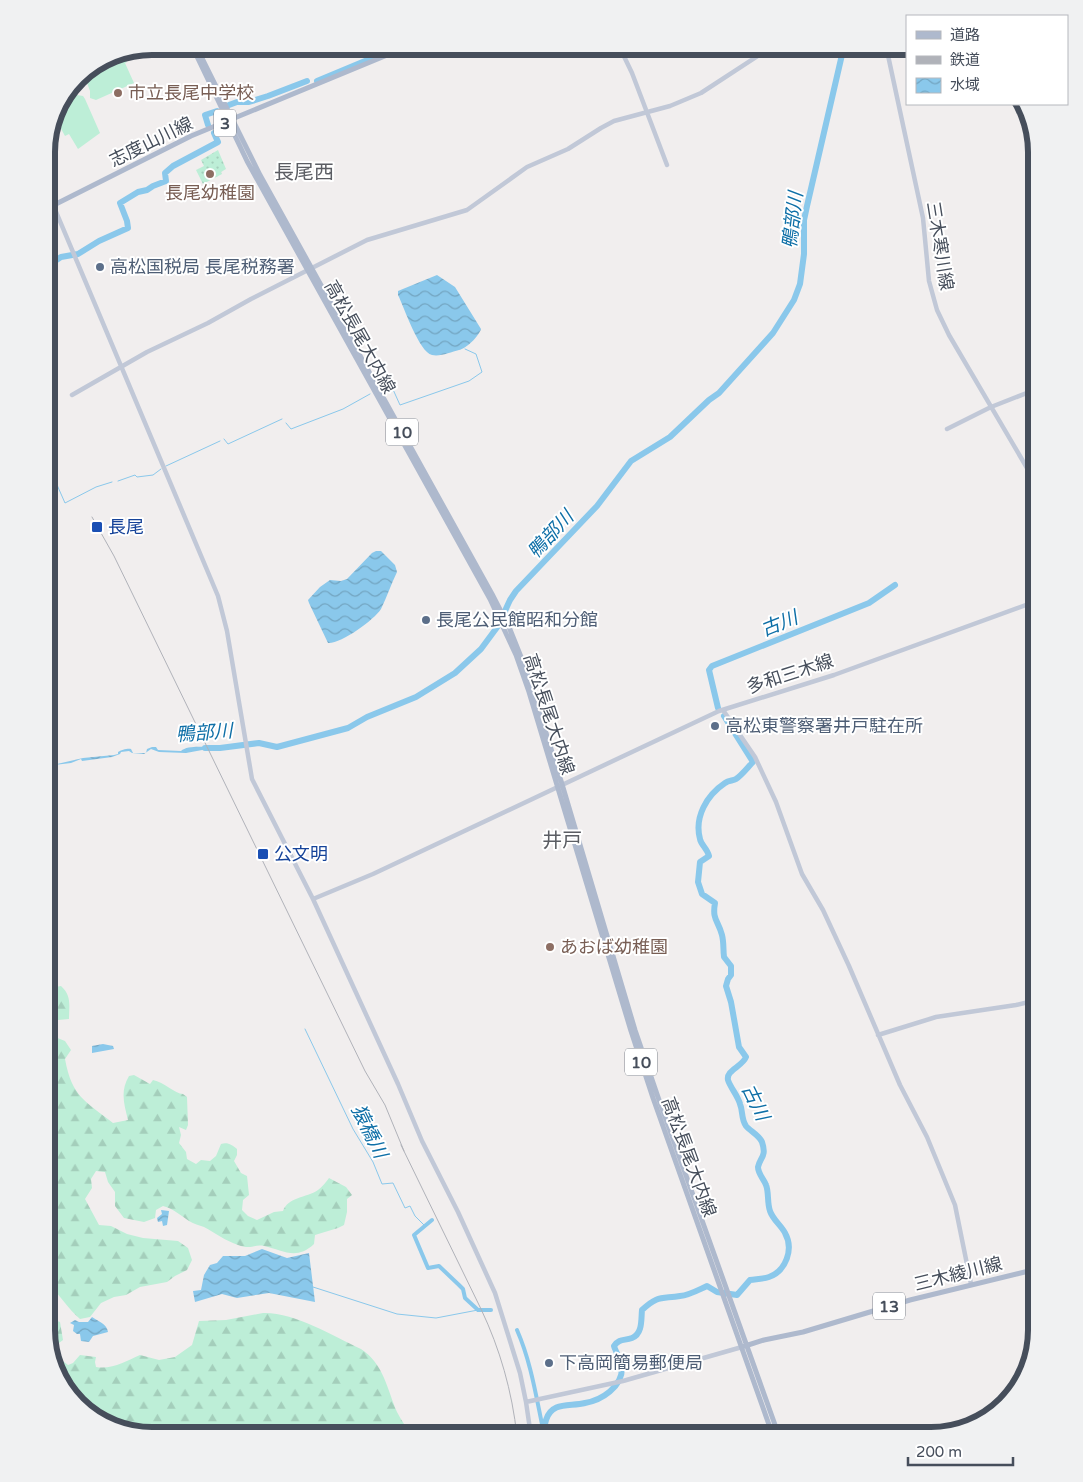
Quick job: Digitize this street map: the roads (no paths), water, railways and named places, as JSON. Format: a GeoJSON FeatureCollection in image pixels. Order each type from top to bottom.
{"type":"FeatureCollection","features":[{"type":"Feature","properties":{"kind":"main road","name":"高松長尾大内線"},"geometry":{"type":"LineString","coordinates":[[196,55],[229,121],[309,269],[507,629],[560,785],[658,1097],[724,1290]]}},
{"type":"Feature","properties":{"kind":"main road","name":"高松長尾大内線"},"geometry":{"type":"LineString","coordinates":[[200,55],[229,121]]}},
{"type":"Feature","properties":{"kind":"main road","name":"志度山川線"},"geometry":{"type":"LineString","coordinates":[[55,205],[160,150],[387,55]]}},
{"type":"Feature","properties":{"kind":"main road","name":"高松長尾大内線"},"geometry":{"type":"LineString","coordinates":[[560,785],[634,1039],[727,1297],[770,1427]]}},
{"type":"Feature","properties":{"kind":"main road","name":"三木綾川線"},"geometry":{"type":"LineString","coordinates":[[744,1347],[764,1340],[803,1332],[910,1300],[1028,1271]]}},
{"type":"Feature","properties":{"kind":"main road","name":"高松長尾大内線"},"geometry":{"type":"LineString","coordinates":[[744,1347],[775,1427]]}},
{"type":"Feature","properties":{"kind":"street"},"geometry":{"type":"LineString","coordinates":[[624,55],[667,164]]}},
{"type":"Feature","properties":{"kind":"street"},"geometry":{"type":"LineString","coordinates":[[72,395],[147,352],[208,323],[250,299],[367,240],[467,210],[527,167],[568,150],[601,128],[614,122],[670,106],[701,93],[759,55]]}},
{"type":"Feature","properties":{"kind":"street","name":"三木寒川線"},"geometry":{"type":"LineString","coordinates":[[888,55],[923,218],[929,278],[937,310],[949,335],[1028,470]]}},
{"type":"Feature","properties":{"kind":"street"},"geometry":{"type":"LineString","coordinates":[[55,208],[223,611],[252,779],[314,899],[422,1141],[458,1212],[495,1293],[515,1356],[530,1427]]}},
{"type":"Feature","properties":{"kind":"street"},"geometry":{"type":"LineString","coordinates":[[947,429],[991,407],[1028,393]]}},
{"type":"Feature","properties":{"kind":"street","name":"多和三木線"},"geometry":{"type":"LineString","coordinates":[[314,899],[373,874],[723,710],[834,675],[1028,604]]}},
{"type":"Feature","properties":{"kind":"street"},"geometry":{"type":"LineString","coordinates":[[723,710],[755,757],[776,802],[802,874],[823,910],[850,966],[900,1085],[927,1137],[955,1205],[971,1284]]}},
{"type":"Feature","properties":{"kind":"street"},"geometry":{"type":"LineString","coordinates":[[878,1034],[936,1017],[1028,1002]]}},
{"type":"Feature","properties":{"kind":"street"},"geometry":{"type":"LineString","coordinates":[[526,1402],[622,1381],[744,1347]]}},
{"type":"Feature","properties":{"kind":"water"},"geometry":{"type":"Polygon","coordinates":[[[437,275],[455,287],[481,329],[469,345],[462,349],[446,354],[432,355],[427,352],[417,338],[398,291],[437,275]]]}},
{"type":"Feature","properties":{"kind":"water"},"geometry":{"type":"Polygon","coordinates":[[[376,551],[381,551],[395,565],[397,572],[381,609],[372,619],[357,630],[341,640],[328,643],[308,600],[320,587],[330,580],[341,581],[347,579],[376,551]]]}},
{"type":"Feature","properties":{"kind":"water"},"geometry":{"type":"Polygon","coordinates":[[[152,747],[156,747],[158,750],[181,751],[191,747],[213,748],[186,753],[159,752],[151,749],[146,752],[147,749],[152,747]]]}},
{"type":"Feature","properties":{"kind":"water"},"geometry":{"type":"Polygon","coordinates":[[[126,749],[131,749],[133,753],[145,753],[144,754],[132,753],[129,751],[121,752],[112,757],[82,761],[81,759],[71,763],[55,765],[83,758],[114,755],[126,749]]]}},
{"type":"Feature","properties":{"kind":"water"},"geometry":{"type":"Polygon","coordinates":[[[103,1044],[113,1046],[114,1049],[92,1053],[92,1046],[103,1044]]]}},
{"type":"Feature","properties":{"kind":"water"},"geometry":{"type":"Polygon","coordinates":[[[161,1210],[169,1211],[167,1225],[163,1226],[162,1221],[158,1222],[157,1218],[162,1214],[161,1210]]]}},
{"type":"Feature","properties":{"kind":"water"},"geometry":{"type":"Polygon","coordinates":[[[262,1249],[287,1258],[309,1253],[315,1302],[269,1293],[237,1298],[222,1294],[195,1302],[193,1291],[201,1290],[204,1275],[210,1265],[217,1263],[223,1256],[245,1256],[262,1249]]]}},
{"type":"Feature","properties":{"kind":"water"},"geometry":{"type":"Polygon","coordinates":[[[92,1317],[104,1325],[108,1332],[93,1336],[89,1342],[81,1341],[80,1334],[73,1331],[74,1325],[70,1323],[75,1320],[88,1322],[92,1317]]]}},
{"type":"Feature","properties":{"kind":"waterway"},"geometry":{"type":"LineString","coordinates":[[317,81],[379,55]]}},
{"type":"Feature","properties":{"kind":"waterway","name":"鴨部川"},"geometry":{"type":"LineString","coordinates":[[205,748],[259,743],[277,747],[348,728],[367,717],[416,697],[455,673],[481,649],[498,626],[516,591],[597,506],[631,461],[670,437],[719,393],[773,333],[794,300],[800,284],[804,254],[804,220],[842,55]]}},
{"type":"Feature","properties":{"kind":"waterway"},"geometry":{"type":"LineString","coordinates":[[229,105],[237,102],[249,102],[307,81]]}},
{"type":"Feature","properties":{"kind":"waterway"},"geometry":{"type":"LineString","coordinates":[[208,125],[205,115],[217,111]]}},
{"type":"Feature","properties":{"kind":"waterway"},"geometry":{"type":"LineString","coordinates":[[55,261],[61,257],[78,254],[99,241],[128,228],[120,203],[138,192],[166,181],[165,173],[173,166],[218,142],[214,133]]}},
{"type":"Feature","properties":{"kind":"waterway"},"geometry":{"type":"LineString","coordinates":[[383,389],[391,385],[400,405],[469,381],[482,372],[476,354],[465,349]]}},
{"type":"Feature","properties":{"kind":"waterway"},"geometry":{"type":"LineString","coordinates":[[286,423],[291,429],[343,409],[370,394]]}},
{"type":"Feature","properties":{"kind":"waterway"},"geometry":{"type":"LineString","coordinates":[[224,439],[228,444],[282,419]]}},
{"type":"Feature","properties":{"kind":"waterway"},"geometry":{"type":"LineString","coordinates":[[166,466],[220,441]]}},
{"type":"Feature","properties":{"kind":"waterway"},"geometry":{"type":"LineString","coordinates":[[118,481],[135,475],[137,477],[153,475],[161,469]]}},
{"type":"Feature","properties":{"kind":"waterway"},"geometry":{"type":"LineString","coordinates":[[55,480],[65,503],[96,487],[112,482]]}},
{"type":"Feature","properties":{"kind":"waterway","name":"古川"},"geometry":{"type":"LineString","coordinates":[[718,708],[709,670],[712,666],[869,603],[895,585]]}},
{"type":"Feature","properties":{"kind":"waterway","name":"古川"},"geometry":{"type":"LineString","coordinates":[[544,1427],[549,1414],[557,1407],[598,1399],[615,1387],[619,1381],[622,1368],[614,1346],[622,1340],[636,1336],[641,1326],[642,1310],[647,1305],[660,1298],[687,1295],[707,1286],[717,1292],[737,1295],[750,1280],[767,1278],[775,1274],[787,1259],[788,1239],[771,1214],[767,1188],[758,1170],[763,1154],[762,1142],[744,1123],[739,1101],[728,1080],[729,1074],[746,1057],[739,1047],[731,1002],[726,986],[731,975],[731,966],[724,957],[722,935],[715,917],[715,903],[702,894],[698,882],[700,862],[709,856],[701,841],[699,831],[699,823],[704,807],[719,788],[726,782],[735,780],[753,762],[724,716]]}},
{"type":"Feature","properties":{"kind":"waterway","name":"猿橋川"},"geometry":{"type":"LineString","coordinates":[[305,1029],[353,1129],[373,1162],[382,1184],[393,1183],[405,1208],[410,1206],[415,1216],[424,1225]]}},
{"type":"Feature","properties":{"kind":"waterway"},"geometry":{"type":"LineString","coordinates":[[432,1220],[414,1235],[428,1268],[439,1266],[463,1289],[465,1298],[478,1310],[491,1310]]}},
{"type":"Feature","properties":{"kind":"waterway"},"geometry":{"type":"LineString","coordinates":[[313,1287],[397,1314],[436,1318],[478,1310]]}},
{"type":"Feature","properties":{"kind":"waterway"},"geometry":{"type":"LineString","coordinates":[[517,1330],[530,1367],[543,1427]]}},
{"type":"Feature","properties":{"kind":"railway"},"geometry":{"type":"LineString","coordinates":[[92,517],[114,556],[365,1071],[385,1105],[404,1151]]}},
{"type":"Feature","properties":{"kind":"railway"},"geometry":{"type":"LineString","coordinates":[[401,1145],[494,1339],[508,1387],[516,1427]]}},
{"type":"Feature","properties":{"kind":"place","name":"市立長尾中学校"},"geometry":{"type":"Point","coordinates":[118,93]}},
{"type":"Feature","properties":{"kind":"place","name":"長尾幼稚園"},"geometry":{"type":"Point","coordinates":[210,174]}},
{"type":"Feature","properties":{"kind":"place","name":"高松国税局 長尾税務署"},"geometry":{"type":"Point","coordinates":[100,267]}},
{"type":"Feature","properties":{"kind":"place","name":"長尾"},"geometry":{"type":"Point","coordinates":[97,527]}},
{"type":"Feature","properties":{"kind":"place","name":"長尾公民館昭和分館"},"geometry":{"type":"Point","coordinates":[426,620]}},
{"type":"Feature","properties":{"kind":"place","name":"高松東警察署井戸駐在所"},"geometry":{"type":"Point","coordinates":[715,726]}},
{"type":"Feature","properties":{"kind":"place","name":"公文明"},"geometry":{"type":"Point","coordinates":[263,854]}},
{"type":"Feature","properties":{"kind":"place","name":"あおば幼稚園"},"geometry":{"type":"Point","coordinates":[550,947]}},
{"type":"Feature","properties":{"kind":"place","name":"下高岡簡易郵便局"},"geometry":{"type":"Point","coordinates":[549,1363]}},
{"type":"Feature","properties":{"kind":"district","name":"長尾西"},"geometry":{"type":"Point","coordinates":[304,172]}},
{"type":"Feature","properties":{"kind":"district","name":"井戸"},"geometry":{"type":"Point","coordinates":[562,840]}}]}
